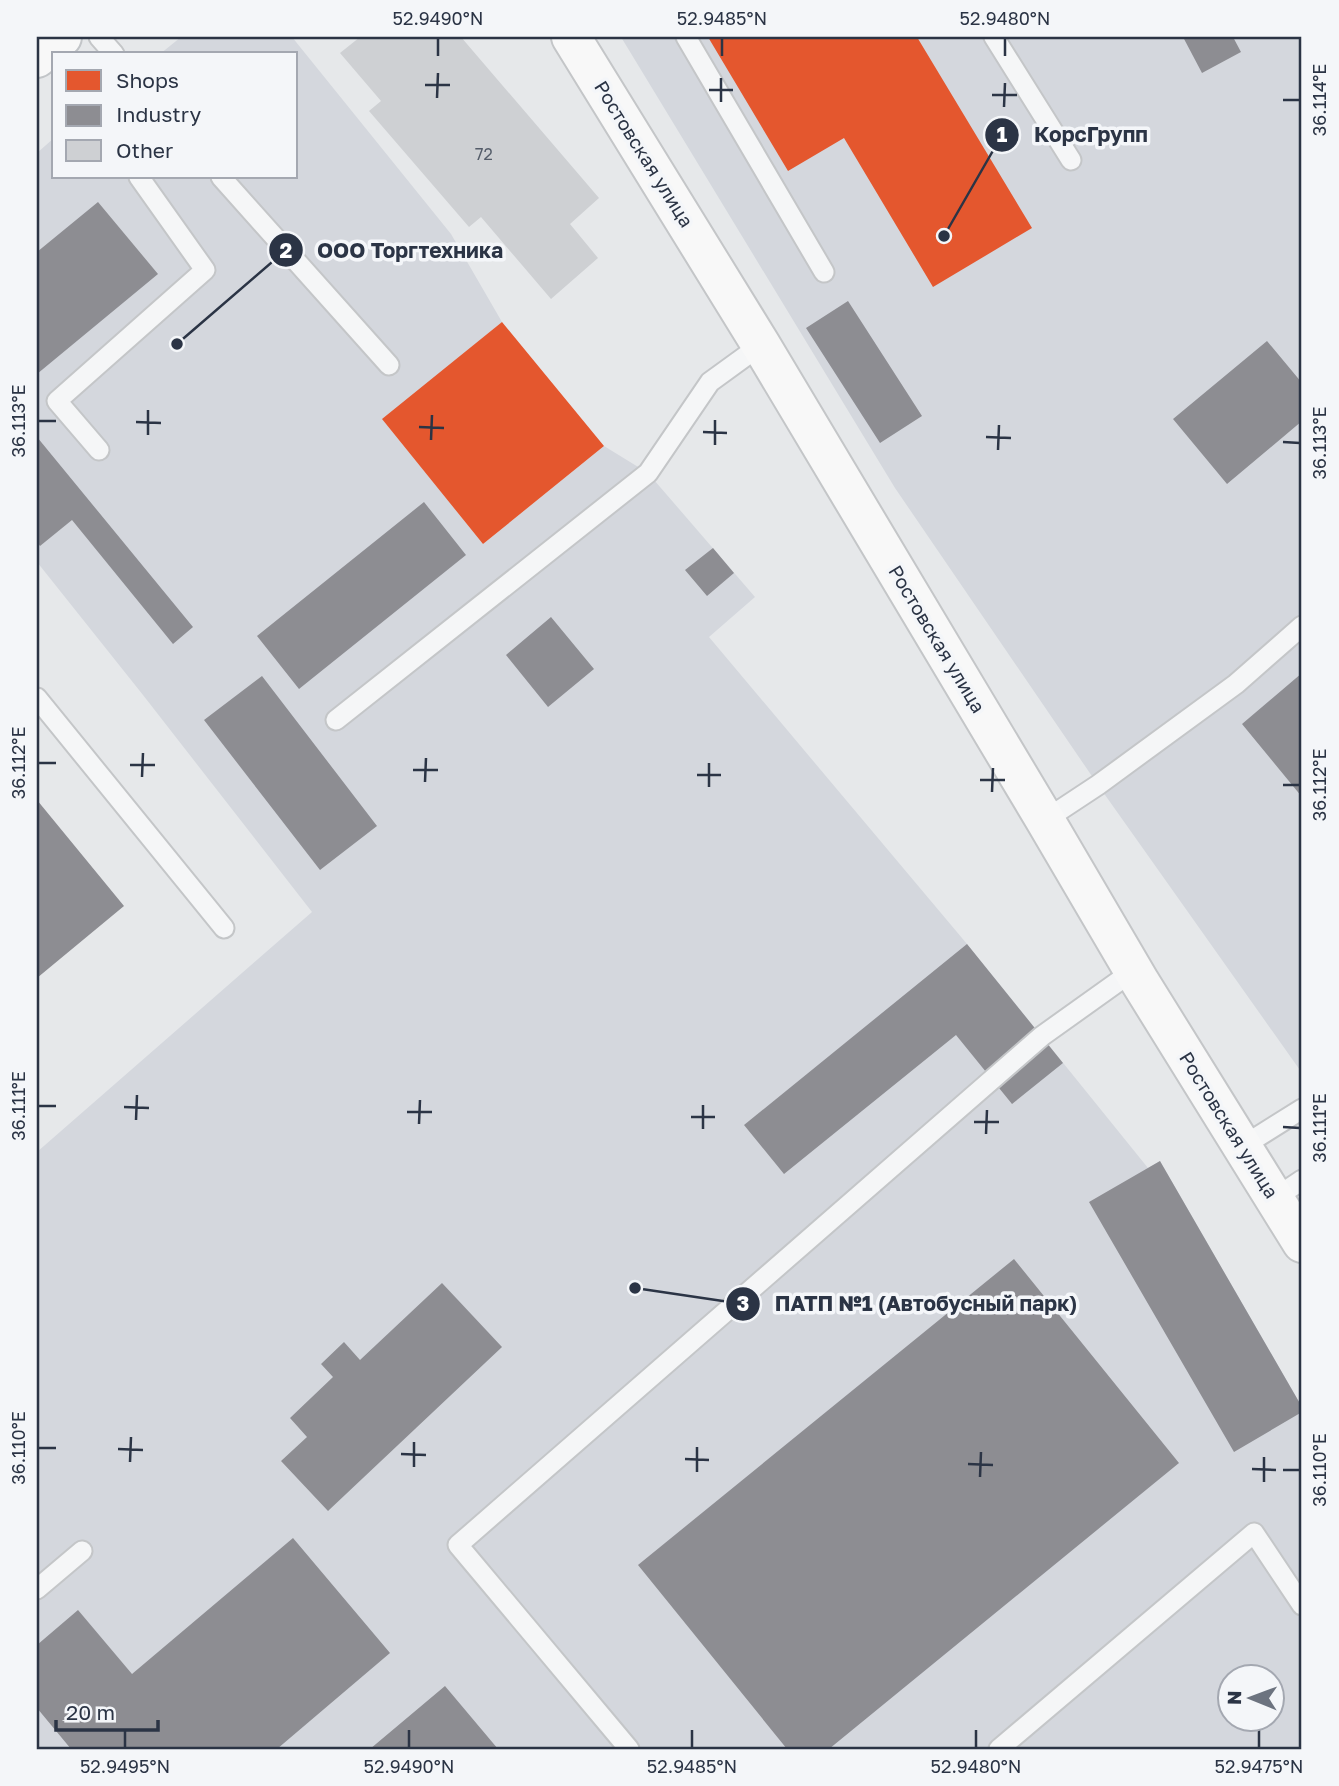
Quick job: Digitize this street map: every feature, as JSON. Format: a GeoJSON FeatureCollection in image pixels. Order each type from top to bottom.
{"type":"FeatureCollection","features":[{"type":"Feature","properties":{"kind":"street","name":"Ростовская улица"},"geometry":{"type":"LineString","coordinates":[[571,37],[761,345],[1133,971],[1243,1146],[1289,1189],[1302,1243]]}},
{"type":"Feature","properties":{"kind":"lane"},"geometry":{"type":"LineString","coordinates":[[99,37],[112,52]]}},
{"type":"Feature","properties":{"kind":"lane"},"geometry":{"type":"LineString","coordinates":[[686,37],[824,272]]}},
{"type":"Feature","properties":{"kind":"lane"},"geometry":{"type":"LineString","coordinates":[[994,37],[1071,160]]}},
{"type":"Feature","properties":{"kind":"lane"},"geometry":{"type":"LineString","coordinates":[[99,450],[57,401],[205,270],[140,178]]}},
{"type":"Feature","properties":{"kind":"lane"},"geometry":{"type":"LineString","coordinates":[[222,178],[389,365]]}},
{"type":"Feature","properties":{"kind":"lane"},"geometry":{"type":"LineString","coordinates":[[336,720],[648,474],[710,382],[761,345]]}},
{"type":"Feature","properties":{"kind":"lane"},"geometry":{"type":"LineString","coordinates":[[1045,820],[1098,785],[1236,684],[1302,626]]}},
{"type":"Feature","properties":{"kind":"lane"},"geometry":{"type":"LineString","coordinates":[[37,698],[225,928]]}},
{"type":"Feature","properties":{"kind":"lane"},"geometry":{"type":"LineString","coordinates":[[629,1749],[457,1545],[1042,1037],[1133,971]]}},
{"type":"Feature","properties":{"kind":"lane"},"geometry":{"type":"LineString","coordinates":[[1243,1146],[1302,1109]]}},
{"type":"Feature","properties":{"kind":"lane"},"geometry":{"type":"LineString","coordinates":[[999,1749],[1254,1533],[1302,1605]]}},
{"type":"Feature","properties":{"kind":"lane"},"geometry":{"type":"LineString","coordinates":[[37,1589],[82,1552]]}},
{"type":"Feature","properties":{"kind":"shaded area"},"geometry":{"type":"Polygon","coordinates":[[[181,37],[292,37],[451,234],[502,322],[383,420],[483,544],[604,446],[648,473],[755,597],[709,637],[967,944],[1148,1168],[1160,1161],[1302,1407],[1302,1749],[37,1749],[37,1152],[312,912],[37,562],[37,153],[52,140],[52,178],[298,178],[298,52],[162,52],[181,37]]]}},
{"type":"Feature","properties":{"kind":"shaded area"},"geometry":{"type":"Polygon","coordinates":[[[621,37],[1302,37],[1302,1073],[1098,785],[895,488],[621,37]]]}},
{"type":"Feature","properties":{"kind":"building: Shops"},"geometry":{"type":"Polygon","coordinates":[[[708,37],[917,37],[1032,228],[933,287],[844,138],[788,171],[708,37]]]}},
{"type":"Feature","properties":{"kind":"building: Shops"},"geometry":{"type":"Polygon","coordinates":[[[502,322],[604,446],[483,544],[382,419],[502,322]]]}},
{"type":"Feature","properties":{"kind":"building: Industry"},"geometry":{"type":"Polygon","coordinates":[[[1183,37],[1233,37],[1241,52],[1202,73],[1183,37]]]}},
{"type":"Feature","properties":{"kind":"building: Industry"},"geometry":{"type":"Polygon","coordinates":[[[98,202],[158,274],[37,374],[37,252],[98,202]]]}},
{"type":"Feature","properties":{"kind":"building: Industry"},"geometry":{"type":"Polygon","coordinates":[[[848,301],[922,416],[880,443],[806,328],[848,301]]]}},
{"type":"Feature","properties":{"kind":"building: Industry"},"geometry":{"type":"Polygon","coordinates":[[[1267,341],[1302,383],[1302,421],[1227,484],[1173,419],[1267,341]]]}},
{"type":"Feature","properties":{"kind":"building: Industry"},"geometry":{"type":"Polygon","coordinates":[[[37,437],[193,627],[173,644],[72,520],[40,546],[37,542],[37,437]]]}},
{"type":"Feature","properties":{"kind":"building: Industry"},"geometry":{"type":"Polygon","coordinates":[[[424,502],[466,555],[299,689],[257,636],[424,502]]]}},
{"type":"Feature","properties":{"kind":"building: Industry"},"geometry":{"type":"Polygon","coordinates":[[[713,548],[734,573],[707,596],[685,570],[713,548]]]}},
{"type":"Feature","properties":{"kind":"building: Industry"},"geometry":{"type":"Polygon","coordinates":[[[551,617],[594,669],[548,707],[506,655],[551,617]]]}},
{"type":"Feature","properties":{"kind":"building: Industry"},"geometry":{"type":"Polygon","coordinates":[[[1302,673],[1302,797],[1242,724],[1302,673]]]}},
{"type":"Feature","properties":{"kind":"building: Industry"},"geometry":{"type":"Polygon","coordinates":[[[262,676],[377,826],[320,870],[204,720],[262,676]]]}},
{"type":"Feature","properties":{"kind":"building: Industry"},"geometry":{"type":"Polygon","coordinates":[[[37,800],[124,906],[37,978],[37,800]]]}},
{"type":"Feature","properties":{"kind":"building: Industry"},"geometry":{"type":"Polygon","coordinates":[[[967,944],[1063,1063],[1012,1104],[956,1035],[784,1174],[744,1125],[967,944]]]}},
{"type":"Feature","properties":{"kind":"building: Industry"},"geometry":{"type":"Polygon","coordinates":[[[1160,1161],[1302,1407],[1302,1412],[1234,1452],[1089,1202],[1160,1161]]]}},
{"type":"Feature","properties":{"kind":"building: Industry"},"geometry":{"type":"Polygon","coordinates":[[[1014,1259],[1179,1463],[829,1749],[787,1749],[638,1565],[1014,1259]]]}},
{"type":"Feature","properties":{"kind":"building: Industry"},"geometry":{"type":"Polygon","coordinates":[[[442,1283],[502,1347],[328,1511],[281,1461],[307,1437],[290,1418],[333,1377],[321,1364],[344,1342],[360,1360],[442,1283]]]}},
{"type":"Feature","properties":{"kind":"building: Industry"},"geometry":{"type":"Polygon","coordinates":[[[293,1538],[390,1653],[277,1749],[71,1749],[37,1708],[37,1645],[78,1610],[132,1674],[293,1538]]]}},
{"type":"Feature","properties":{"kind":"building: Industry"},"geometry":{"type":"Polygon","coordinates":[[[445,1686],[498,1749],[370,1749],[445,1686]]]}},
{"type":"Feature","properties":{"kind":"building: Other"},"geometry":{"type":"Polygon","coordinates":[[[360,37],[461,37],[599,198],[570,224],[598,258],[551,299],[481,217],[469,227],[369,111],[381,101],[340,53],[360,37]]]}},
{"type":"Feature","properties":{"kind":"place","name":"КорсГрупп"},"geometry":{"type":"Point","coordinates":[944,236]}},
{"type":"Feature","properties":{"kind":"place","name":"ООО Торгтехника"},"geometry":{"type":"Point","coordinates":[177,344]}},
{"type":"Feature","properties":{"kind":"place","name":"ПАТП №1 (Автобусный парк)"},"geometry":{"type":"Point","coordinates":[635,1288]}}]}
